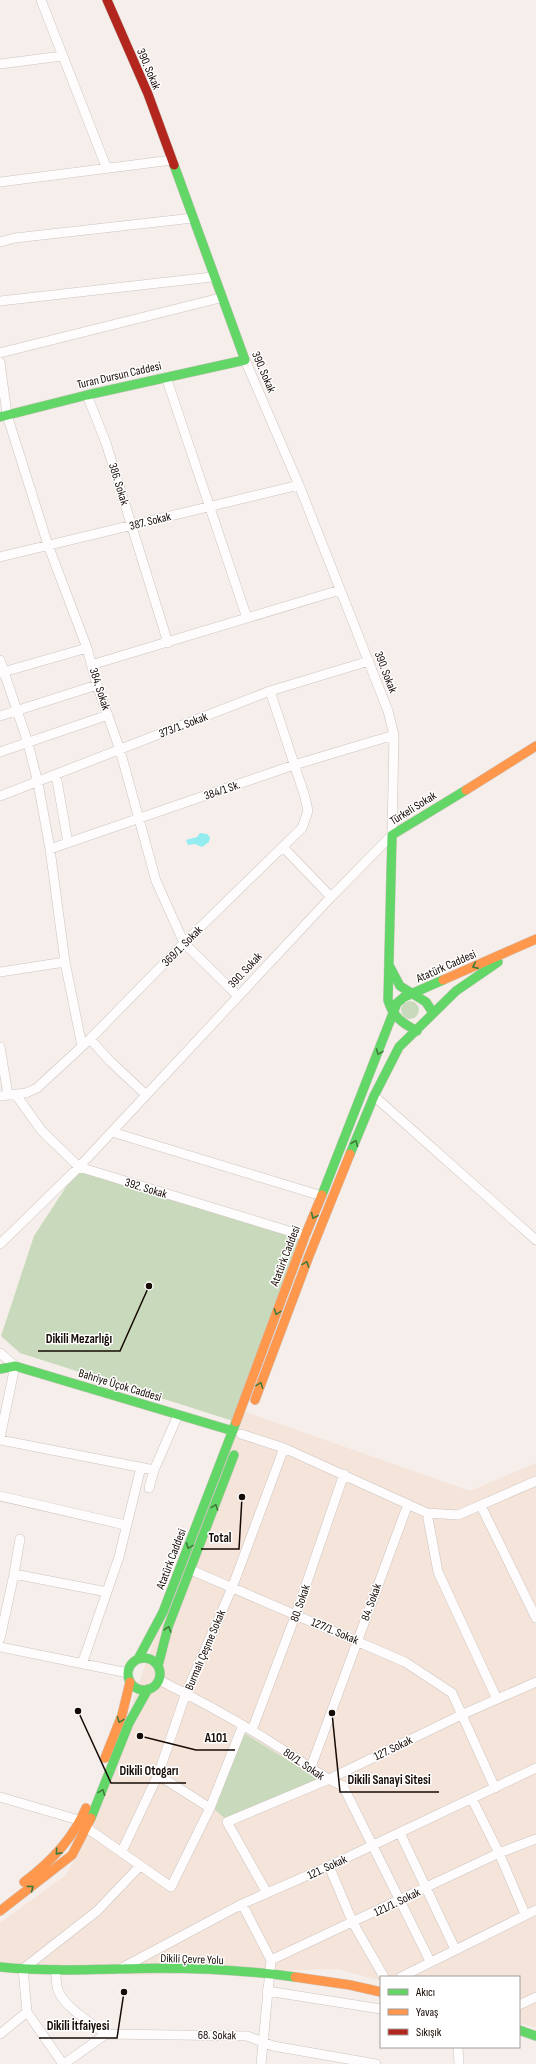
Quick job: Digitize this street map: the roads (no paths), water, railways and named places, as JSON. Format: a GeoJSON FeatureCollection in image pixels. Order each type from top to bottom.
{"type":"FeatureCollection","features":[{"type":"Feature","properties":{"kind":"main road","name":"390. Sokak"},"geometry":{"type":"LineString","coordinates":[[107,0],[172,160],[212,277],[245,360]]}},
{"type":"Feature","properties":{"kind":"main road","name":"Turan Dursun Caddesi"},"geometry":{"type":"LineString","coordinates":[[4,416],[87,395],[245,360]]}},
{"type":"Feature","properties":{"kind":"main road","name":"Türkeli Sokak"},"geometry":{"type":"LineString","coordinates":[[392,1015],[388,1000],[392,835],[536,746]]}},
{"type":"Feature","properties":{"kind":"main road","name":"Atatürk Caddesi"},"geometry":{"type":"LineString","coordinates":[[0,1912],[72,1855],[129,1723],[148,1689],[159,1680],[158,1666],[168,1627],[191,1570],[305,1236],[397,1003],[413,993],[536,940]]}},
{"type":"Feature","properties":{"kind":"main road","name":"Atatürk Caddesi"},"geometry":{"type":"LineString","coordinates":[[0,1900],[35,1874],[60,1851],[85,1824],[122,1715],[131,1664],[138,1659],[163,1612],[374,1096],[399,1047],[417,1031],[456,991],[510,954],[536,940]]}},
{"type":"Feature","properties":{"kind":"main road","name":"Türkeli Sokak"},"geometry":{"type":"LineString","coordinates":[[389,964],[400,986],[426,1002],[433,1013]]}},
{"type":"Feature","properties":{"kind":"main road"},"geometry":{"type":"LineString","coordinates":[[392,1015],[401,1023],[417,1031]]}},
{"type":"Feature","properties":{"kind":"main road","name":"Bahriye Üçok Caddesi"},"geometry":{"type":"LineString","coordinates":[[0,1368],[15,1366],[237,1433]]}},
{"type":"Feature","properties":{"kind":"main road"},"geometry":{"type":"LineString","coordinates":[[138,1659],[151,1660],[158,1666]]}},
{"type":"Feature","properties":{"kind":"main road"},"geometry":{"type":"LineString","coordinates":[[129,1678],[136,1688],[148,1689]]}},
{"type":"Feature","properties":{"kind":"main road","name":"Dikili Çevre Yolu"},"geometry":{"type":"LineString","coordinates":[[0,1967],[56,1971],[119,1969],[202,1970],[334,1982],[380,1992]]}},
{"type":"Feature","properties":{"kind":"main road"},"geometry":{"type":"LineString","coordinates":[[520,2030],[536,2036]]}},
{"type":"Feature","properties":{"kind":"street"},"geometry":{"type":"LineString","coordinates":[[41,0],[107,169]]}},
{"type":"Feature","properties":{"kind":"street"},"geometry":{"type":"LineString","coordinates":[[0,64],[62,56]]}},
{"type":"Feature","properties":{"kind":"street"},"geometry":{"type":"LineString","coordinates":[[0,182],[172,160]]}},
{"type":"Feature","properties":{"kind":"street"},"geometry":{"type":"LineString","coordinates":[[0,242],[45,234],[193,218]]}},
{"type":"Feature","properties":{"kind":"street"},"geometry":{"type":"LineString","coordinates":[[0,302],[212,277]]}},
{"type":"Feature","properties":{"kind":"street"},"geometry":{"type":"LineString","coordinates":[[0,353],[220,298]]}},
{"type":"Feature","properties":{"kind":"street","name":"390. Sokak"},"geometry":{"type":"LineString","coordinates":[[0,1244],[112,1132],[145,1094],[331,897],[392,835],[394,735],[388,711],[300,486],[245,360]]}},
{"type":"Feature","properties":{"kind":"street","name":"384. Sokak"},"geometry":{"type":"LineString","coordinates":[[0,362],[4,416],[48,545],[86,648],[97,685],[120,750],[156,881],[184,943],[238,996]]}},
{"type":"Feature","properties":{"kind":"street"},"geometry":{"type":"LineString","coordinates":[[166,377],[247,618]]}},
{"type":"Feature","properties":{"kind":"street","name":"386. Sokak"},"geometry":{"type":"LineString","coordinates":[[87,395],[106,443],[168,643]]}},
{"type":"Feature","properties":{"kind":"street","name":"387. Sokak"},"geometry":{"type":"LineString","coordinates":[[0,557],[209,506],[300,486]]}},
{"type":"Feature","properties":{"kind":"street"},"geometry":{"type":"LineString","coordinates":[[91,665],[340,590]]}},
{"type":"Feature","properties":{"kind":"street"},"geometry":{"type":"LineString","coordinates":[[2,672],[86,648]]}},
{"type":"Feature","properties":{"kind":"street"},"geometry":{"type":"LineString","coordinates":[[0,660],[2,672],[28,743],[38,783],[50,848],[65,962],[82,1046]]}},
{"type":"Feature","properties":{"kind":"street","name":"373/1. Sokak"},"geometry":{"type":"LineString","coordinates":[[0,796],[38,783],[270,692],[369,661]]}},
{"type":"Feature","properties":{"kind":"street"},"geometry":{"type":"LineString","coordinates":[[0,716],[97,685]]}},
{"type":"Feature","properties":{"kind":"street","name":"369/1. Sokak"},"geometry":{"type":"LineString","coordinates":[[8,1095],[26,1093],[37,1088],[90,1039],[184,943],[302,828],[308,811],[270,692]]}},
{"type":"Feature","properties":{"kind":"street"},"geometry":{"type":"LineString","coordinates":[[0,752],[108,715]]}},
{"type":"Feature","properties":{"kind":"street","name":"384/1 Sk."},"geometry":{"type":"LineString","coordinates":[[50,848],[139,819],[294,765],[394,735]]}},
{"type":"Feature","properties":{"kind":"street"},"geometry":{"type":"LineString","coordinates":[[56,775],[68,842]]}},
{"type":"Feature","properties":{"kind":"street"},"geometry":{"type":"LineString","coordinates":[[283,847],[331,897]]}},
{"type":"Feature","properties":{"kind":"street"},"geometry":{"type":"LineString","coordinates":[[0,972],[65,962]]}},
{"type":"Feature","properties":{"kind":"street"},"geometry":{"type":"LineString","coordinates":[[90,1039],[110,1061],[145,1094]]}},
{"type":"Feature","properties":{"kind":"street"},"geometry":{"type":"LineString","coordinates":[[0,1047],[8,1095]]}},
{"type":"Feature","properties":{"kind":"street","name":"392. Sokak"},"geometry":{"type":"LineString","coordinates":[[8,1095],[42,1132],[78,1167],[305,1236]]}},
{"type":"Feature","properties":{"kind":"street"},"geometry":{"type":"LineString","coordinates":[[374,1096],[536,1240]]}},
{"type":"Feature","properties":{"kind":"street"},"geometry":{"type":"LineString","coordinates":[[112,1132],[322,1196]]}},
{"type":"Feature","properties":{"kind":"street"},"geometry":{"type":"LineString","coordinates":[[0,1353],[15,1366],[0,1439],[154,1470]]}},
{"type":"Feature","properties":{"kind":"street"},"geometry":{"type":"LineString","coordinates":[[149,1488],[154,1470],[178,1415]]}},
{"type":"Feature","properties":{"kind":"street"},"geometry":{"type":"LineString","coordinates":[[237,1433],[284,1448],[427,1513],[458,1515],[536,1482]]}},
{"type":"Feature","properties":{"kind":"street","name":"Burmalı Çeşme Sokak"},"geometry":{"type":"LineString","coordinates":[[122,1851],[158,1774],[186,1693],[232,1588],[284,1448]]}},
{"type":"Feature","properties":{"kind":"street"},"geometry":{"type":"LineString","coordinates":[[82,1664],[119,1557],[125,1525],[141,1467]]}},
{"type":"Feature","properties":{"kind":"street","name":"80. Sokak"},"geometry":{"type":"LineString","coordinates":[[252,1730],[296,1614],[344,1474]]}},
{"type":"Feature","properties":{"kind":"street"},"geometry":{"type":"LineString","coordinates":[[0,1496],[125,1525]]}},
{"type":"Feature","properties":{"kind":"street","name":"84. Sokak"},"geometry":{"type":"LineString","coordinates":[[311,1767],[408,1504]]}},
{"type":"Feature","properties":{"kind":"street"},"geometry":{"type":"LineString","coordinates":[[481,1506],[535,1613]]}},
{"type":"Feature","properties":{"kind":"street"},"geometry":{"type":"LineString","coordinates":[[427,1513],[438,1572],[497,1699]]}},
{"type":"Feature","properties":{"kind":"street"},"geometry":{"type":"LineString","coordinates":[[0,1639],[20,1539]]}},
{"type":"Feature","properties":{"kind":"street","name":"127/1. Sokak"},"geometry":{"type":"LineString","coordinates":[[191,1570],[405,1662],[441,1686],[452,1694],[495,1788]]}},
{"type":"Feature","properties":{"kind":"street"},"geometry":{"type":"LineString","coordinates":[[14,1574],[107,1592]]}},
{"type":"Feature","properties":{"kind":"street"},"geometry":{"type":"LineString","coordinates":[[0,1647],[82,1664],[129,1678]]}},
{"type":"Feature","properties":{"kind":"street","name":"80/1. Sokak"},"geometry":{"type":"LineString","coordinates":[[159,1680],[186,1693],[252,1730],[311,1767],[327,1780],[342,1786],[430,1961]]}},
{"type":"Feature","properties":{"kind":"street","name":"127. Sokak"},"geometry":{"type":"LineString","coordinates":[[267,1893],[228,1822],[327,1780],[461,1715],[536,1682]]}},
{"type":"Feature","properties":{"kind":"street"},"geometry":{"type":"LineString","coordinates":[[0,1797],[85,1824],[140,1866],[171,1887],[210,1808],[243,1725]]}},
{"type":"Feature","properties":{"kind":"street","name":"121. Sokak"},"geometry":{"type":"LineString","coordinates":[[119,1969],[242,1904],[329,1866],[536,1768]]}},
{"type":"Feature","properties":{"kind":"street"},"geometry":{"type":"LineString","coordinates":[[158,1774],[210,1808]]}},
{"type":"Feature","properties":{"kind":"street"},"geometry":{"type":"LineString","coordinates":[[472,1799],[499,1853],[526,1914]]}},
{"type":"Feature","properties":{"kind":"street"},"geometry":{"type":"LineString","coordinates":[[400,1833],[425,1889],[455,1949]]}},
{"type":"Feature","properties":{"kind":"street","name":"121/1. Sokak"},"geometry":{"type":"LineString","coordinates":[[271,1960],[399,1902],[499,1853],[536,1839]]}},
{"type":"Feature","properties":{"kind":"street"},"geometry":{"type":"LineString","coordinates":[[56,1971],[58,1990],[62,1998],[78,2013],[106,2034],[64,2064],[27,2012],[23,1969],[97,1911],[140,1866]]}},
{"type":"Feature","properties":{"kind":"street"},"geometry":{"type":"LineString","coordinates":[[329,1866],[353,1923],[383,1976]]}},
{"type":"Feature","properties":{"kind":"street"},"geometry":{"type":"LineString","coordinates":[[242,1904],[271,1960],[268,1975],[261,2064]]}},
{"type":"Feature","properties":{"kind":"street"},"geometry":{"type":"LineString","coordinates":[[403,1976],[430,1961],[536,1910]]}},
{"type":"Feature","properties":{"kind":"street"},"geometry":{"type":"LineString","coordinates":[[267,1991],[380,2009]]}},
{"type":"Feature","properties":{"kind":"street"},"geometry":{"type":"LineString","coordinates":[[520,2005],[536,1997]]}},
{"type":"Feature","properties":{"kind":"street"},"geometry":{"type":"LineString","coordinates":[[0,2034],[27,2012]]}},
{"type":"Feature","properties":{"kind":"street","name":"68. Sokak"},"geometry":{"type":"LineString","coordinates":[[106,2034],[247,2036],[273,2046],[376,2064]]}},
{"type":"Feature","properties":{"kind":"street"},"geometry":{"type":"LineString","coordinates":[[458,2048],[459,2064]]}},
{"type":"Feature","properties":{"kind":"water"},"geometry":{"type":"Polygon","coordinates":[[[200,833],[207,834],[210,837],[209,842],[202,847],[195,844],[188,845],[186,840],[197,837],[200,833]]]}},
{"type":"Feature","properties":{"kind":"place","name":"Dikili Mezarlığı"},"geometry":{"type":"Point","coordinates":[149,1286]}},
{"type":"Feature","properties":{"kind":"place","name":"Total"},"geometry":{"type":"Point","coordinates":[242,1497]}},
{"type":"Feature","properties":{"kind":"place","name":"Dikili Otogarı"},"geometry":{"type":"Point","coordinates":[78,1711]}},
{"type":"Feature","properties":{"kind":"place","name":"Dikili Sanayi Sitesi"},"geometry":{"type":"Point","coordinates":[332,1713]}},
{"type":"Feature","properties":{"kind":"place","name":"A101"},"geometry":{"type":"Point","coordinates":[140,1736]}},
{"type":"Feature","properties":{"kind":"place","name":"Dikili İtfaiyesi"},"geometry":{"type":"Point","coordinates":[124,1992]}}]}
